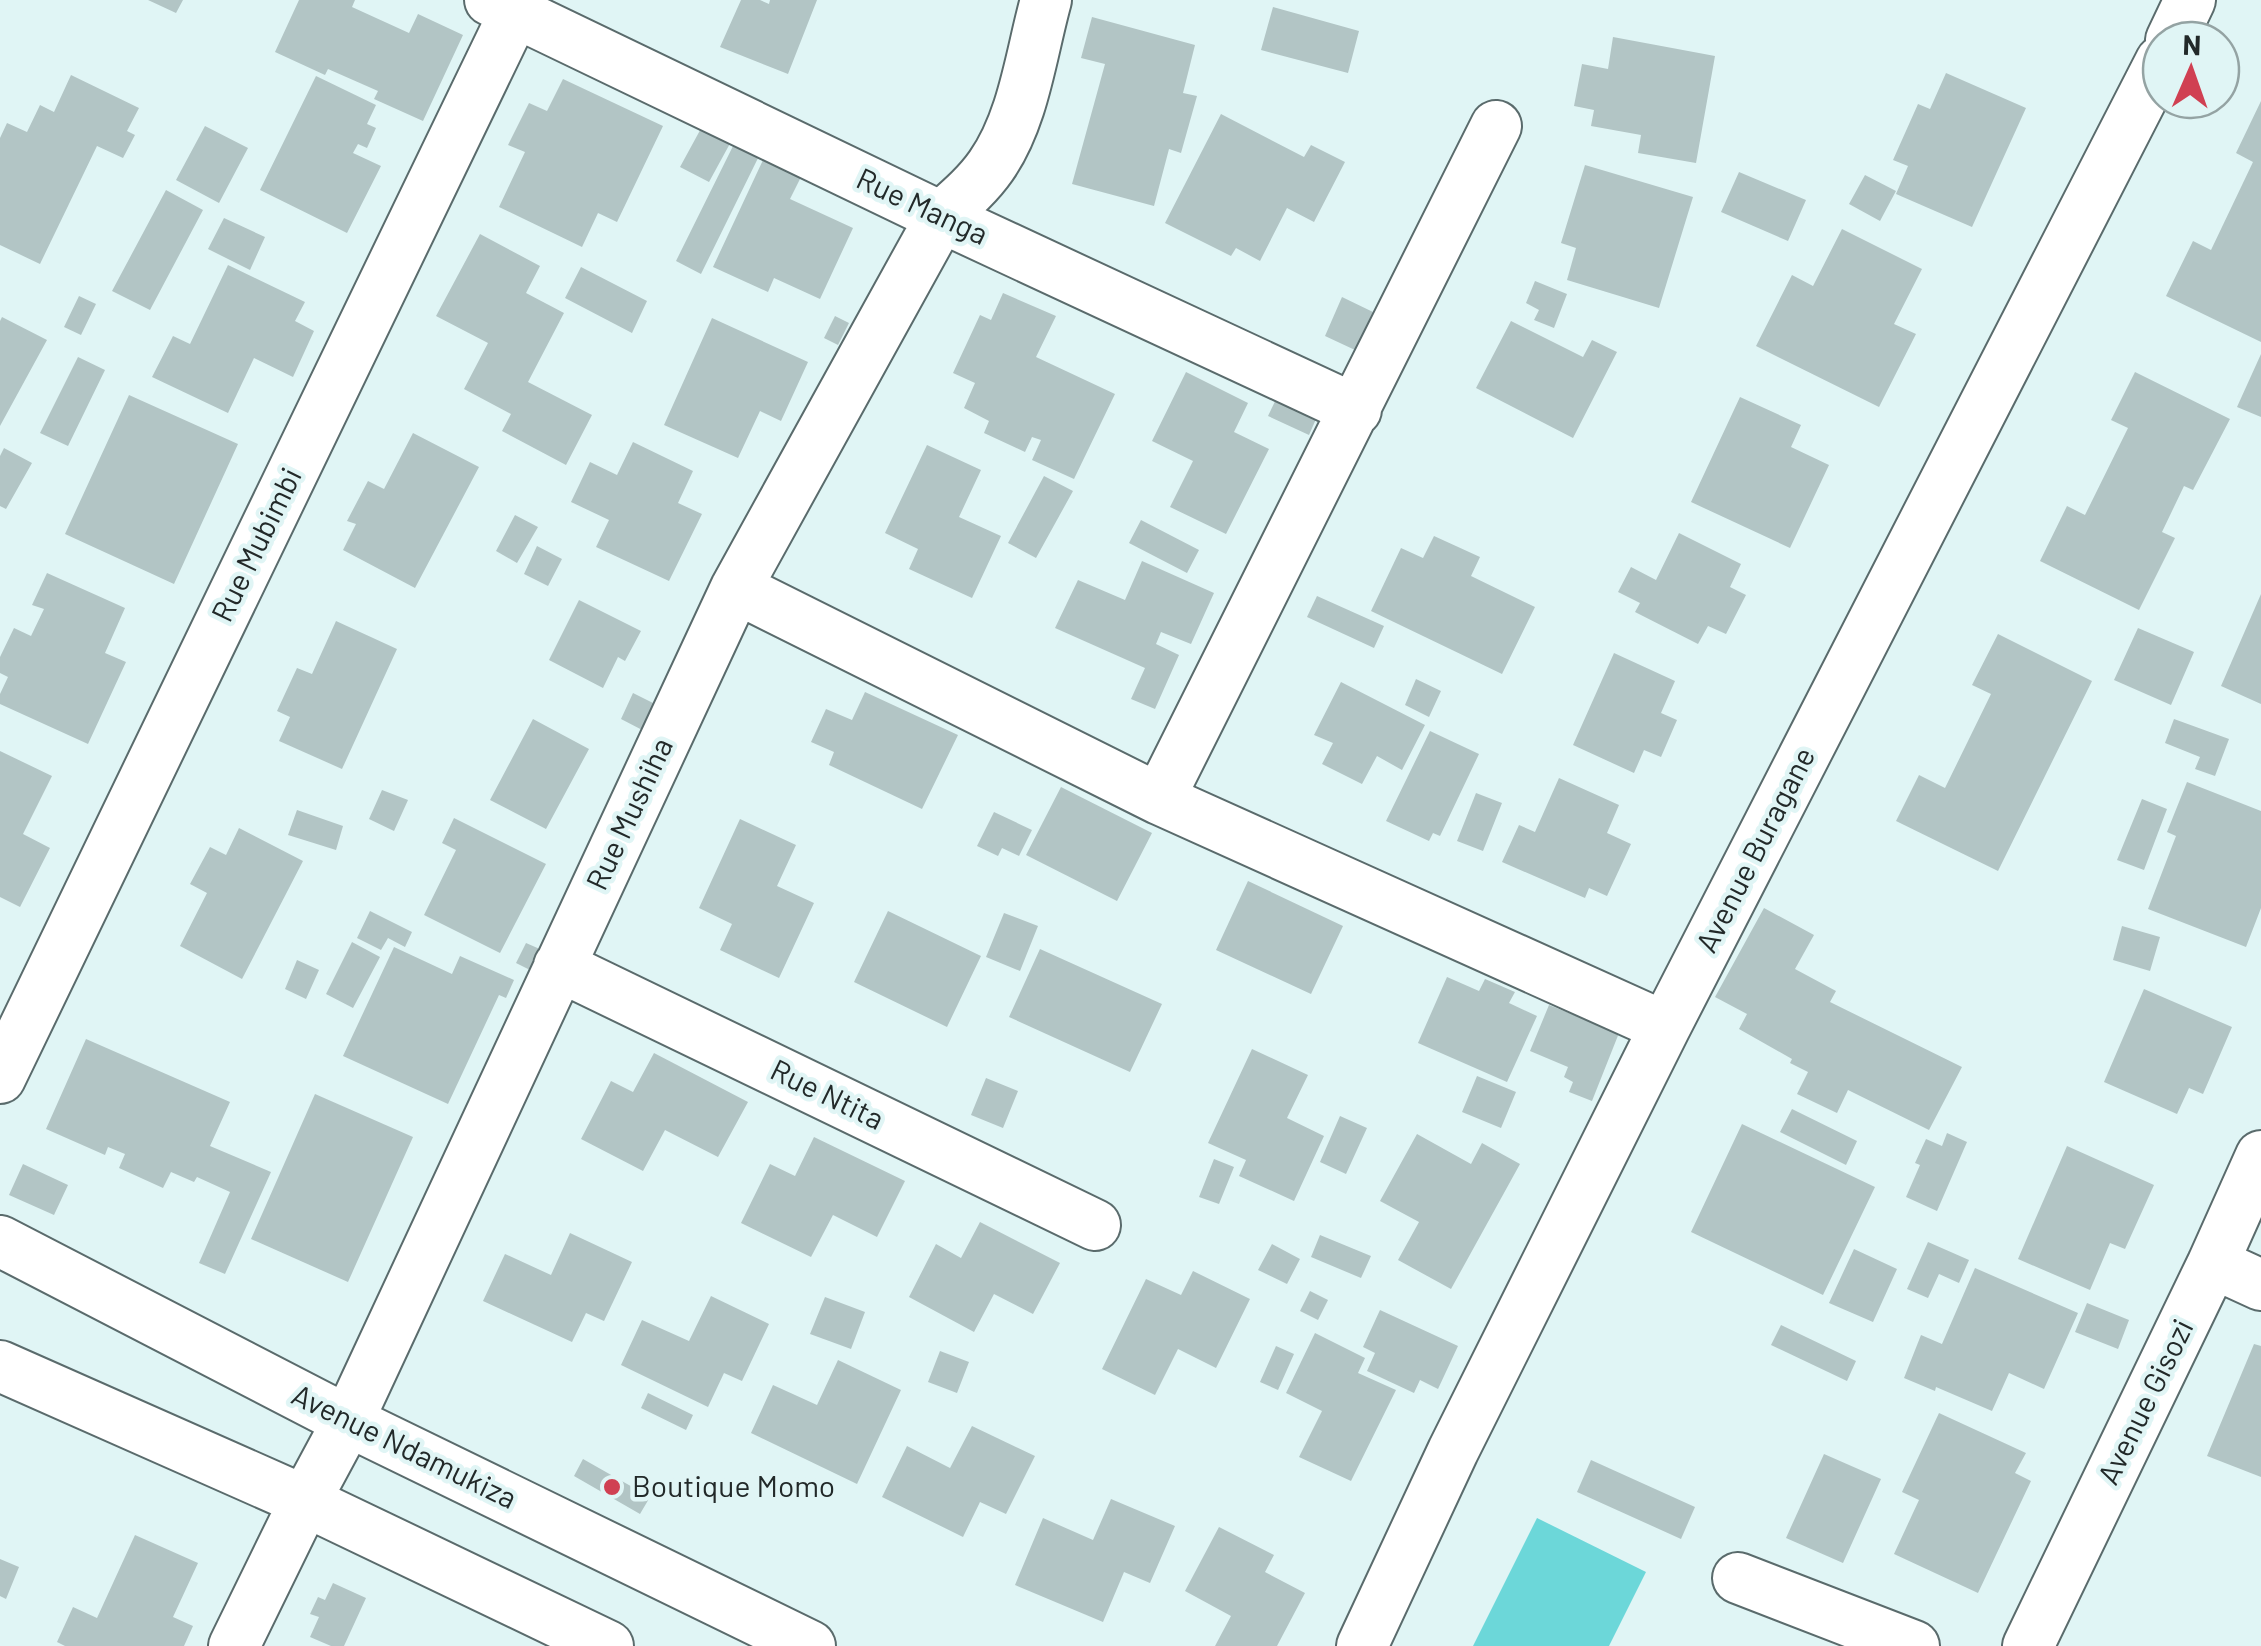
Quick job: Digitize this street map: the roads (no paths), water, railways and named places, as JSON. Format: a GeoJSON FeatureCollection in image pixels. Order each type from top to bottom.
{"type":"FeatureCollection","features":[{"type":"Feature","properties":{"kind":"street","name":"Rue Mushiha"},"geometry":{"type":"LineString","coordinates":[[234,1646],[304,1501],[348,1421],[736,588],[941,217],[970,192],[994,163],[1020,104],[1046,0]]}},
{"type":"Feature","properties":{"kind":"street","name":"Rue Manga"},"geometry":{"type":"LineString","coordinates":[[503,6],[941,217],[1356,410]]}},
{"type":"Feature","properties":{"kind":"street","name":"Rue Mubimbi"},"geometry":{"type":"LineString","coordinates":[[0,1078],[503,6]]}},
{"type":"Feature","properties":{"kind":"street","name":"Avenue Buragane"},"geometry":{"type":"LineString","coordinates":[[1362,1646],[1453,1452],[1665,1027],[2141,100]]}},
{"type":"Feature","properties":{"kind":"street"},"geometry":{"type":"LineString","coordinates":[[1159,799],[1496,126]]}},
{"type":"Feature","properties":{"kind":"street"},"geometry":{"type":"LineString","coordinates":[[736,588],[1159,799],[1665,1027]]}},
{"type":"Feature","properties":{"kind":"street","name":"Rue Ntita"},"geometry":{"type":"LineString","coordinates":[[559,966],[1096,1224]]}},
{"type":"Feature","properties":{"kind":"street","name":"Avenue Gisozi"},"geometry":{"type":"LineString","coordinates":[[2028,1646],[2261,1156]]}},
{"type":"Feature","properties":{"kind":"street","name":"Avenue Ndamukiza"},"geometry":{"type":"LineString","coordinates":[[0,1241],[348,1421],[810,1646]]}},
{"type":"Feature","properties":{"kind":"street"},"geometry":{"type":"LineString","coordinates":[[2213,1263],[2261,1284]]}},
{"type":"Feature","properties":{"kind":"street"},"geometry":{"type":"LineString","coordinates":[[0,1366],[304,1501],[608,1646]]}},
{"type":"Feature","properties":{"kind":"street"},"geometry":{"type":"LineString","coordinates":[[1738,1578],[1914,1646]]}},
{"type":"Feature","properties":{"kind":"place","name":"Boutique Momo"},"geometry":{"type":"Point","coordinates":[612,1487]}}]}
